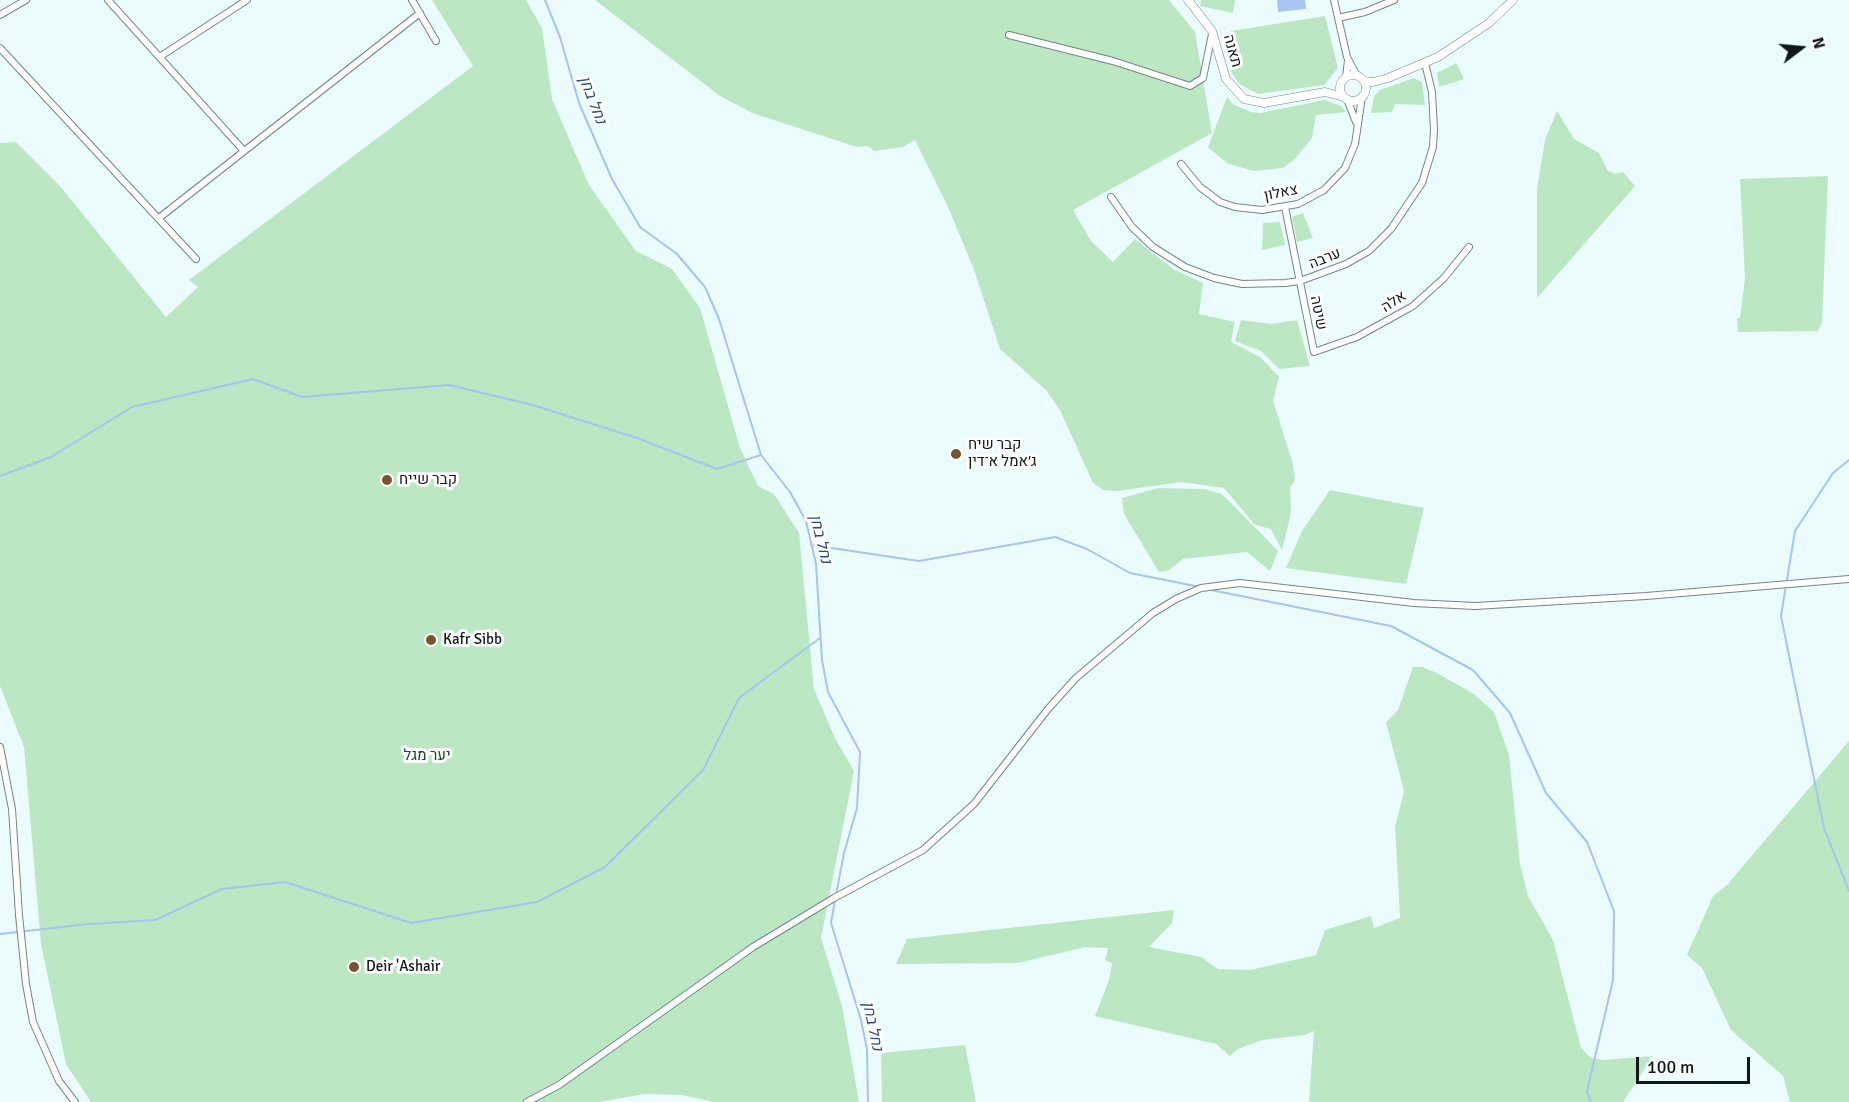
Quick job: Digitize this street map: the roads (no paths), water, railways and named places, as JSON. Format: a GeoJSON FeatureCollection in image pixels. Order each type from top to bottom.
{"type":"FeatureCollection","features":[{"type":"Feature","properties":{"kind":"street"},"geometry":{"type":"LineString","coordinates":[[0,15],[26,0]]}},
{"type":"Feature","properties":{"kind":"street"},"geometry":{"type":"LineString","coordinates":[[108,0],[161,56],[244,151]]}},
{"type":"Feature","properties":{"kind":"street"},"geometry":{"type":"LineString","coordinates":[[161,56],[247,0]]}},
{"type":"Feature","properties":{"kind":"street"},"geometry":{"type":"LineString","coordinates":[[412,0],[436,41]]}},
{"type":"Feature","properties":{"kind":"street","name":"תאנה"},"geometry":{"type":"LineString","coordinates":[[1188,0],[1212,31],[1226,79],[1244,99],[1264,103],[1325,92],[1344,80]]}},
{"type":"Feature","properties":{"kind":"street"},"geometry":{"type":"LineString","coordinates":[[1334,0],[1347,57],[1344,80],[1340,90],[1357,126]]}},
{"type":"Feature","properties":{"kind":"street"},"geometry":{"type":"LineString","coordinates":[[1338,18],[1365,12],[1395,0]]}},
{"type":"Feature","properties":{"kind":"street"},"geometry":{"type":"LineString","coordinates":[[1345,98],[1354,100],[1379,81],[1425,63],[1468,39],[1513,0]]}},
{"type":"Feature","properties":{"kind":"street"},"geometry":{"type":"LineString","coordinates":[[159,218],[420,13]]}},
{"type":"Feature","properties":{"kind":"street"},"geometry":{"type":"LineString","coordinates":[[1009,35],[1113,61],[1190,86],[1203,78],[1212,31]]}},
{"type":"Feature","properties":{"kind":"street"},"geometry":{"type":"LineString","coordinates":[[0,48],[196,259]]}},
{"type":"Feature","properties":{"kind":"street"},"geometry":{"type":"LineString","coordinates":[[1347,57],[1361,78],[1364,94]]}},
{"type":"Feature","properties":{"kind":"street","name":"ערבה"},"geometry":{"type":"LineString","coordinates":[[1111,197],[1143,239],[1168,258],[1193,270],[1242,284],[1272,284],[1300,281],[1336,268],[1369,251],[1391,230],[1422,183],[1432,147],[1433,101],[1425,63]]}},
{"type":"Feature","properties":{"kind":"street"},"geometry":{"type":"LineString","coordinates":[[1344,80],[1361,78],[1379,81]]}},
{"type":"Feature","properties":{"kind":"street","name":"תאנה"},"geometry":{"type":"LineString","coordinates":[[1325,92],[1345,98]]}},
{"type":"Feature","properties":{"kind":"street","name":"צאלון"},"geometry":{"type":"LineString","coordinates":[[1181,164],[1200,187],[1220,202],[1246,209],[1285,207],[1312,198],[1335,180],[1350,157],[1364,94]]}},
{"type":"Feature","properties":{"kind":"street","name":"שיטה"},"geometry":{"type":"LineString","coordinates":[[1285,207],[1314,352]]}},
{"type":"Feature","properties":{"kind":"street","name":"אלה"},"geometry":{"type":"LineString","coordinates":[[1314,352],[1357,337],[1413,306],[1444,278],[1469,246]]}},
{"type":"Feature","properties":{"kind":"street"},"geometry":{"type":"LineString","coordinates":[[527,1102],[567,1079],[753,947],[834,898],[923,850],[974,804],[1048,709],[1076,678],[1153,613],[1201,588],[1240,583],[1414,603],[1475,606],[1634,597],[1849,579]]}},
{"type":"Feature","properties":{"kind":"street"},"geometry":{"type":"LineString","coordinates":[[0,747],[12,809],[19,915],[26,984],[33,1022],[59,1081],[75,1102]]}},
{"type":"Feature","properties":{"kind":"water"},"geometry":{"type":"Polygon","coordinates":[[[1277,0],[1305,0],[1306,9],[1278,12],[1277,0]]]}},
{"type":"Feature","properties":{"kind":"waterway","name":"נחל בחן"},"geometry":{"type":"LineString","coordinates":[[545,0],[560,37],[579,103],[612,179],[640,227],[677,254],[705,287],[719,319],[761,455],[790,492],[806,521],[816,564],[822,660],[828,692],[860,752],[857,808],[844,853],[836,895]]}},
{"type":"Feature","properties":{"kind":"waterway"},"geometry":{"type":"LineString","coordinates":[[0,476],[51,457],[132,407],[253,379],[302,397],[449,385],[533,405],[637,438],[717,469],[761,455]]}},
{"type":"Feature","properties":{"kind":"waterway"},"geometry":{"type":"LineString","coordinates":[[1849,460],[1833,473],[1795,531],[1781,616],[1824,828],[1849,891]]}},
{"type":"Feature","properties":{"kind":"waterway"},"geometry":{"type":"LineString","coordinates":[[811,545],[919,561],[1055,537],[1087,549],[1130,573],[1200,587]]}},
{"type":"Feature","properties":{"kind":"waterway"},"geometry":{"type":"LineString","coordinates":[[1211,590],[1391,626],[1473,670],[1510,713],[1546,793],[1587,842],[1614,911],[1613,980],[1587,1091],[1591,1102]]}},
{"type":"Feature","properties":{"kind":"waterway"},"geometry":{"type":"LineString","coordinates":[[0,934],[88,924],[155,920],[222,889],[285,882],[411,923],[537,902],[605,867],[703,770],[739,698],[820,638]]}},
{"type":"Feature","properties":{"kind":"waterway","name":"נחל בחן"},"geometry":{"type":"LineString","coordinates":[[835,900],[831,923],[861,1020],[867,1049],[868,1102]]}},
{"type":"Feature","properties":{"kind":"place","name":"קבר שיח ג׳אמל א־דין"},"geometry":{"type":"Point","coordinates":[956,454]}},
{"type":"Feature","properties":{"kind":"place","name":"קבר שייח"},"geometry":{"type":"Point","coordinates":[387,480]}},
{"type":"Feature","properties":{"kind":"place","name":"Kafr Sibb"},"geometry":{"type":"Point","coordinates":[431,640]}},
{"type":"Feature","properties":{"kind":"place","name":"Deir 'Ashair"},"geometry":{"type":"Point","coordinates":[354,967]}},
{"type":"Feature","properties":{"kind":"park label","name":"יער מגל"},"geometry":{"type":"Point","coordinates":[427,756]}}]}
